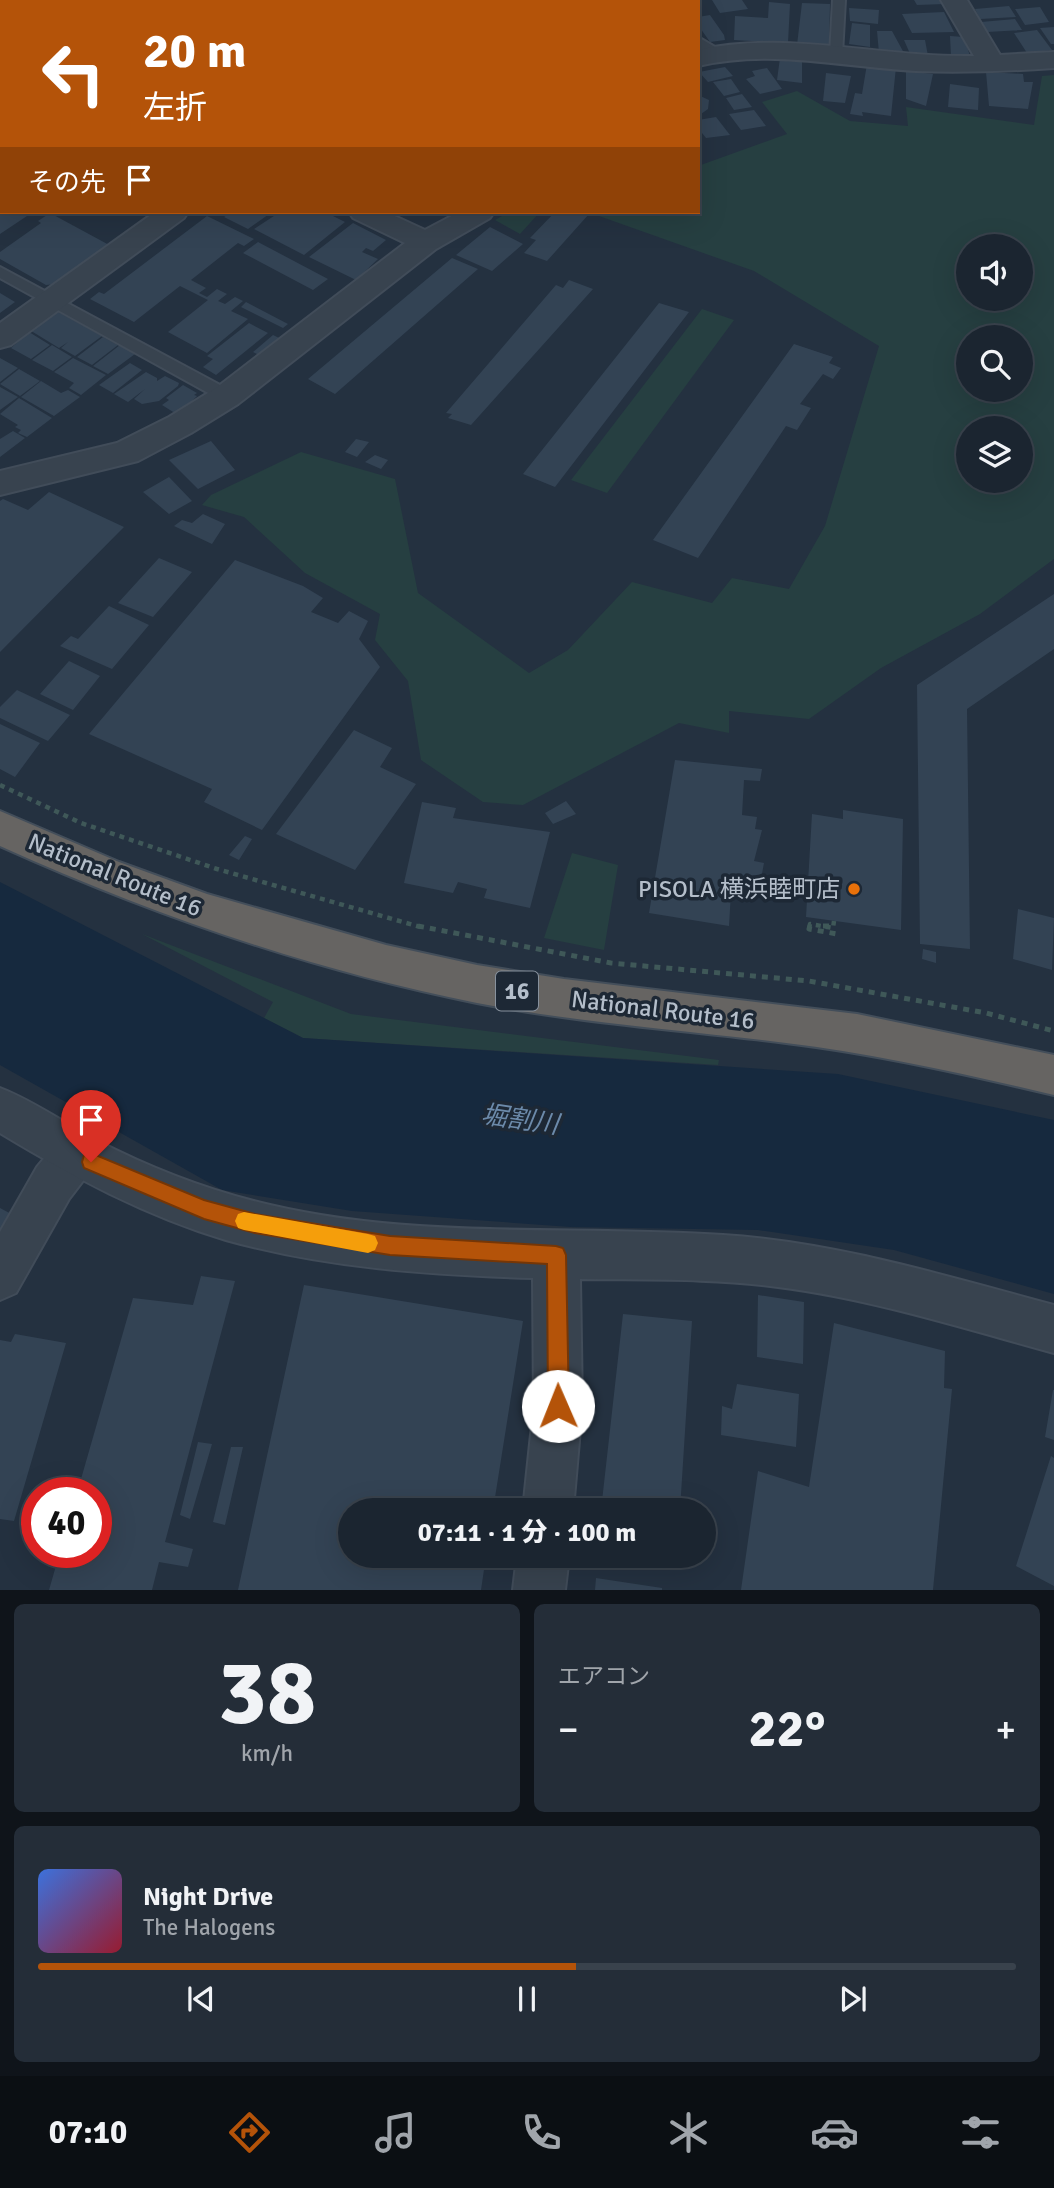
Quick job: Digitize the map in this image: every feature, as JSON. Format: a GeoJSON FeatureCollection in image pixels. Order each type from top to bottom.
{"type":"FeatureCollection","features":[{"type":"Feature","properties":{"kind":"highway","name":"National Route 16"},"geometry":{"type":"LineString","coordinates":[[0,828],[118,880],[245,926],[351,957],[478,985],[576,1000],[828,1029],[968,1054],[1054,1075]]}},
{"type":"Feature","properties":{"kind":"street"},"geometry":{"type":"LineString","coordinates":[[954,0],[992,64]]}},
{"type":"Feature","properties":{"kind":"street"},"geometry":{"type":"LineString","coordinates":[[704,51],[743,50],[836,55],[914,63],[992,64],[1054,60]]}},
{"type":"Feature","properties":{"kind":"street"},"geometry":{"type":"LineString","coordinates":[[0,338],[171,214]]}},
{"type":"Feature","properties":{"kind":"street"},"geometry":{"type":"LineString","coordinates":[[367,214],[426,242]]}},
{"type":"Feature","properties":{"kind":"street"},"geometry":{"type":"LineString","coordinates":[[0,483],[125,453],[180,425],[227,396],[426,242],[476,214]]}},
{"type":"Feature","properties":{"kind":"street"},"geometry":{"type":"LineString","coordinates":[[0,1109],[76,1154],[204,1209],[255,1223],[390,1246],[780,1263],[903,1289],[1054,1329]]}},
{"type":"Feature","properties":{"kind":"street"},"geometry":{"type":"LineString","coordinates":[[0,1277],[53,1183],[76,1154]]}},
{"type":"Feature","properties":{"kind":"street"},"geometry":{"type":"LineString","coordinates":[[549,1498],[558,1406],[556,1255]]}},
{"type":"Feature","properties":{"kind":"street"},"geometry":{"type":"LineString","coordinates":[[540,1590],[542,1568]]}},
{"type":"Feature","properties":{"kind":"lane"},"geometry":{"type":"LineString","coordinates":[[836,55],[838,0]]}},
{"type":"Feature","properties":{"kind":"lane"},"geometry":{"type":"LineString","coordinates":[[0,272],[227,396]]}},
{"type":"Feature","properties":{"kind":"path"},"geometry":{"type":"LineString","coordinates":[[0,785],[81,822],[217,869],[438,932],[611,963],[809,981],[986,1013],[1054,1031]]}},
{"type":"Feature","properties":{"kind":"path"},"geometry":{"type":"LineString","coordinates":[[834,921],[833,928],[810,924],[809,929],[837,934]]}},
{"type":"Feature","properties":{"kind":"green space"},"geometry":{"type":"Polygon","coordinates":[[[1054,75],[1054,559],[980,614],[881,668],[809,719],[729,711],[729,733],[679,723],[523,805],[483,802],[421,760],[408,681],[375,640],[380,614],[305,573],[244,517],[202,505],[211,495],[301,452],[395,479],[418,593],[529,673],[568,650],[632,582],[712,603],[732,578],[789,589],[825,526],[879,346],[754,271],[599,216],[700,214],[700,165],[787,134],[762,102],[797,91],[850,121],[908,126],[906,107],[1034,125],[1042,76],[1054,75]]]}},
{"type":"Feature","properties":{"kind":"green space"},"geometry":{"type":"Polygon","coordinates":[[[506,214],[538,214],[520,234],[495,220],[506,214]]]}},
{"type":"Feature","properties":{"kind":"green space"},"geometry":{"type":"Polygon","coordinates":[[[702,309],[734,320],[607,493],[571,480],[702,309]]]}},
{"type":"Feature","properties":{"kind":"green space"},"geometry":{"type":"Polygon","coordinates":[[[572,853],[618,865],[604,950],[544,938],[572,853]]]}},
{"type":"Feature","properties":{"kind":"green space"},"geometry":{"type":"Polygon","coordinates":[[[142,934],[351,1014],[719,1060],[718,1065],[303,1038],[264,1018],[273,1002],[142,934]]]}},
{"type":"Feature","properties":{"kind":"water","name":"堀割川"},"geometry":{"type":"Polygon","coordinates":[[[0,882],[303,1038],[838,1074],[1054,1120],[1054,1294],[894,1250],[758,1230],[571,1227],[352,1211],[222,1190],[0,1065],[0,882]]]}},
{"type":"Feature","properties":{"kind":"building"},"geometry":{"type":"Polygon","coordinates":[[[712,0],[742,0],[748,9],[720,13],[712,0]]]}},
{"type":"Feature","properties":{"kind":"building"},"geometry":{"type":"Polygon","coordinates":[[[914,0],[943,0],[945,4],[917,5],[914,0]]]}},
{"type":"Feature","properties":{"kind":"building"},"geometry":{"type":"Polygon","coordinates":[[[769,2],[790,4],[788,43],[734,40],[735,16],[768,18],[769,2]]]}},
{"type":"Feature","properties":{"kind":"building"},"geometry":{"type":"Polygon","coordinates":[[[802,3],[830,4],[829,47],[797,45],[802,3]]]}},
{"type":"Feature","properties":{"kind":"building"},"geometry":{"type":"Polygon","coordinates":[[[1009,6],[1016,17],[980,19],[975,9],[1009,6]]]}},
{"type":"Feature","properties":{"kind":"building"},"geometry":{"type":"Polygon","coordinates":[[[1040,7],[1049,22],[1025,25],[1015,9],[1040,7]]]}},
{"type":"Feature","properties":{"kind":"building"},"geometry":{"type":"Polygon","coordinates":[[[849,8],[879,10],[878,24],[850,21],[849,8]]]}},
{"type":"Feature","properties":{"kind":"building"},"geometry":{"type":"Polygon","coordinates":[[[944,12],[954,32],[912,33],[902,14],[944,12]]]}},
{"type":"Feature","properties":{"kind":"building"},"geometry":{"type":"Polygon","coordinates":[[[710,15],[725,40],[710,42],[700,28],[700,17],[710,15]]]}},
{"type":"Feature","properties":{"kind":"building"},"geometry":{"type":"Polygon","coordinates":[[[1015,19],[1022,30],[987,32],[981,22],[1015,19]]]}},
{"type":"Feature","properties":{"kind":"building"},"geometry":{"type":"Polygon","coordinates":[[[852,23],[870,25],[870,47],[849,44],[852,23]]]}},
{"type":"Feature","properties":{"kind":"building"},"geometry":{"type":"Polygon","coordinates":[[[1054,27],[1054,44],[1051,44],[1040,28],[1054,27]]]}},
{"type":"Feature","properties":{"kind":"building"},"geometry":{"type":"Polygon","coordinates":[[[1037,30],[1052,50],[1027,53],[1014,33],[1037,30]]]}},
{"type":"Feature","properties":{"kind":"building"},"geometry":{"type":"Polygon","coordinates":[[[877,31],[892,31],[904,53],[879,53],[877,31]]]}},
{"type":"Feature","properties":{"kind":"building"},"geometry":{"type":"Polygon","coordinates":[[[950,36],[964,37],[970,56],[951,56],[950,36]]]}},
{"type":"Feature","properties":{"kind":"building"},"geometry":{"type":"Polygon","coordinates":[[[904,40],[925,40],[928,56],[911,56],[904,40]]]}},
{"type":"Feature","properties":{"kind":"building"},"geometry":{"type":"Polygon","coordinates":[[[780,58],[802,60],[802,83],[777,80],[780,58]]]}},
{"type":"Feature","properties":{"kind":"building"},"geometry":{"type":"Polygon","coordinates":[[[867,64],[896,67],[891,116],[862,112],[863,116],[850,114],[855,93],[862,94],[867,64]]]}},
{"type":"Feature","properties":{"kind":"building"},"geometry":{"type":"Polygon","coordinates":[[[725,67],[733,76],[708,82],[700,72],[725,67]]]}},
{"type":"Feature","properties":{"kind":"building"},"geometry":{"type":"Polygon","coordinates":[[[767,68],[782,89],[760,94],[746,79],[755,76],[752,71],[767,68]]]}},
{"type":"Feature","properties":{"kind":"building"},"geometry":{"type":"Polygon","coordinates":[[[906,71],[933,74],[926,106],[906,99],[906,71]]]}},
{"type":"Feature","properties":{"kind":"building"},"geometry":{"type":"Polygon","coordinates":[[[986,72],[1023,74],[1024,82],[1033,82],[1028,109],[989,106],[986,72]]]}},
{"type":"Feature","properties":{"kind":"building"},"geometry":{"type":"Polygon","coordinates":[[[826,73],[851,76],[845,103],[823,101],[826,73]]]}},
{"type":"Feature","properties":{"kind":"building"},"geometry":{"type":"Polygon","coordinates":[[[731,79],[740,92],[724,96],[713,82],[731,79]]]}},
{"type":"Feature","properties":{"kind":"building"},"geometry":{"type":"Polygon","coordinates":[[[950,84],[979,88],[978,110],[948,107],[950,84]]]}},
{"type":"Feature","properties":{"kind":"building"},"geometry":{"type":"Polygon","coordinates":[[[742,94],[752,107],[734,110],[726,98],[742,94]]]}},
{"type":"Feature","properties":{"kind":"building"},"geometry":{"type":"Polygon","coordinates":[[[700,96],[709,100],[708,109],[701,114],[700,96]]]}},
{"type":"Feature","properties":{"kind":"building"},"geometry":{"type":"Polygon","coordinates":[[[754,110],[766,126],[741,130],[729,114],[754,110]]]}},
{"type":"Feature","properties":{"kind":"building"},"geometry":{"type":"Polygon","coordinates":[[[716,117],[730,135],[706,138],[700,130],[700,120],[716,117]]]}},
{"type":"Feature","properties":{"kind":"building"},"geometry":{"type":"Polygon","coordinates":[[[0,214],[27,216],[0,234],[0,214]]]}},
{"type":"Feature","properties":{"kind":"building"},"geometry":{"type":"Polygon","coordinates":[[[52,214],[111,246],[57,284],[46,285],[0,259],[0,252],[41,223],[38,221],[52,214]]]}},
{"type":"Feature","properties":{"kind":"building"},"geometry":{"type":"Polygon","coordinates":[[[228,214],[269,214],[248,229],[224,217],[228,214]]]}},
{"type":"Feature","properties":{"kind":"building"},"geometry":{"type":"Polygon","coordinates":[[[277,214],[329,214],[345,222],[304,255],[254,229],[277,214]]]}},
{"type":"Feature","properties":{"kind":"building"},"geometry":{"type":"Polygon","coordinates":[[[553,214],[589,214],[547,261],[524,253],[536,240],[530,238],[553,214]]]}},
{"type":"Feature","properties":{"kind":"building"},"geometry":{"type":"Polygon","coordinates":[[[207,216],[254,239],[244,246],[238,243],[191,280],[206,288],[199,293],[207,297],[217,289],[227,294],[218,301],[225,304],[235,297],[243,301],[231,311],[248,319],[207,353],[168,332],[208,300],[180,286],[134,322],[90,299],[99,292],[104,294],[207,216]]]}},
{"type":"Feature","properties":{"kind":"building"},"geometry":{"type":"Polygon","coordinates":[[[353,223],[386,240],[373,251],[366,248],[362,252],[378,259],[356,280],[309,257],[353,223]]]}},
{"type":"Feature","properties":{"kind":"building"},"geometry":{"type":"Polygon","coordinates":[[[490,227],[523,244],[492,271],[456,255],[490,227]]]}},
{"type":"Feature","properties":{"kind":"building"},"geometry":{"type":"Polygon","coordinates":[[[258,242],[328,279],[313,290],[243,253],[258,242]]]}},
{"type":"Feature","properties":{"kind":"building"},"geometry":{"type":"Polygon","coordinates":[[[452,258],[478,269],[335,394],[308,379],[452,258]]]}},
{"type":"Feature","properties":{"kind":"building"},"geometry":{"type":"Polygon","coordinates":[[[569,280],[593,289],[471,425],[448,418],[452,414],[446,413],[556,285],[563,288],[569,280]]]}},
{"type":"Feature","properties":{"kind":"building"},"geometry":{"type":"Polygon","coordinates":[[[0,293],[15,302],[0,313],[0,293]]]}},
{"type":"Feature","properties":{"kind":"building"},"geometry":{"type":"Polygon","coordinates":[[[246,302],[288,324],[283,328],[241,307],[246,302]]]}},
{"type":"Feature","properties":{"kind":"building"},"geometry":{"type":"Polygon","coordinates":[[[659,303],[689,312],[555,487],[523,474],[659,303]]]}},
{"type":"Feature","properties":{"kind":"building"},"geometry":{"type":"Polygon","coordinates":[[[51,312],[58,312],[102,336],[75,356],[61,348],[68,342],[59,348],[28,329],[51,312]]]}},
{"type":"Feature","properties":{"kind":"building"},"geometry":{"type":"Polygon","coordinates":[[[249,323],[268,333],[216,375],[203,367],[213,359],[207,356],[249,323]]]}},
{"type":"Feature","properties":{"kind":"building"},"geometry":{"type":"Polygon","coordinates":[[[29,332],[50,345],[31,359],[11,348],[29,332]]]}},
{"type":"Feature","properties":{"kind":"building"},"geometry":{"type":"Polygon","coordinates":[[[273,335],[281,339],[261,356],[253,352],[273,335]]]}},
{"type":"Feature","properties":{"kind":"building"},"geometry":{"type":"Polygon","coordinates":[[[103,337],[118,345],[92,365],[77,357],[103,337]]]}},
{"type":"Feature","properties":{"kind":"building"},"geometry":{"type":"Polygon","coordinates":[[[794,344],[833,357],[829,363],[841,368],[833,379],[823,374],[800,404],[811,408],[797,430],[786,426],[698,558],[653,540],[794,344]]]}},
{"type":"Feature","properties":{"kind":"building"},"geometry":{"type":"Polygon","coordinates":[[[52,345],[72,357],[53,371],[32,360],[52,345]]]}},
{"type":"Feature","properties":{"kind":"building"},"geometry":{"type":"Polygon","coordinates":[[[120,345],[135,354],[108,374],[93,366],[120,345]]]}},
{"type":"Feature","properties":{"kind":"building"},"geometry":{"type":"Polygon","coordinates":[[[0,358],[18,368],[0,382],[0,358]]]}},
{"type":"Feature","properties":{"kind":"building"},"geometry":{"type":"Polygon","coordinates":[[[73,358],[106,375],[81,395],[69,388],[74,383],[54,372],[73,358]]]}},
{"type":"Feature","properties":{"kind":"building"},"geometry":{"type":"Polygon","coordinates":[[[130,363],[142,370],[113,393],[99,385],[130,363]]]}},
{"type":"Feature","properties":{"kind":"building"},"geometry":{"type":"Polygon","coordinates":[[[19,369],[40,381],[20,396],[0,384],[19,369]]]}},
{"type":"Feature","properties":{"kind":"building"},"geometry":{"type":"Polygon","coordinates":[[[146,372],[157,378],[157,381],[165,376],[179,383],[178,386],[159,401],[142,404],[134,399],[145,389],[128,402],[114,394],[146,372]]]}},
{"type":"Feature","properties":{"kind":"building"},"geometry":{"type":"Polygon","coordinates":[[[41,381],[61,393],[68,390],[80,397],[54,416],[21,397],[41,381]]]}},
{"type":"Feature","properties":{"kind":"building"},"geometry":{"type":"Polygon","coordinates":[[[183,385],[197,393],[194,395],[197,396],[178,415],[162,405],[169,400],[166,398],[183,385]]]}},
{"type":"Feature","properties":{"kind":"building"},"geometry":{"type":"Polygon","coordinates":[[[0,387],[18,397],[0,410],[0,387]]]}},
{"type":"Feature","properties":{"kind":"building"},"geometry":{"type":"Polygon","coordinates":[[[19,398],[52,418],[27,437],[18,433],[21,430],[15,427],[18,425],[0,414],[19,398]]]}},
{"type":"Feature","properties":{"kind":"building"},"geometry":{"type":"Polygon","coordinates":[[[13,431],[25,438],[0,457],[0,439],[13,431]]]}},
{"type":"Feature","properties":{"kind":"building"},"geometry":{"type":"Polygon","coordinates":[[[356,439],[369,442],[357,457],[345,452],[356,439]]]}},
{"type":"Feature","properties":{"kind":"building"},"geometry":{"type":"Polygon","coordinates":[[[211,441],[235,470],[198,489],[169,460],[211,441]]]}},
{"type":"Feature","properties":{"kind":"building"},"geometry":{"type":"Polygon","coordinates":[[[375,455],[388,460],[381,469],[365,462],[375,455]]]}},
{"type":"Feature","properties":{"kind":"building"},"geometry":{"type":"Polygon","coordinates":[[[169,477],[192,501],[169,514],[143,492],[169,477]]]}},
{"type":"Feature","properties":{"kind":"building"},"geometry":{"type":"Polygon","coordinates":[[[49,492],[124,527],[0,652],[0,501],[3,499],[28,510],[49,492]]]}},
{"type":"Feature","properties":{"kind":"building"},"geometry":{"type":"Polygon","coordinates":[[[203,514],[225,524],[212,544],[174,526],[182,520],[192,523],[203,514]]]}},
{"type":"Feature","properties":{"kind":"building"},"geometry":{"type":"Polygon","coordinates":[[[159,558],[192,572],[153,617],[118,603],[159,558]]]}},
{"type":"Feature","properties":{"kind":"building"},"geometry":{"type":"Polygon","coordinates":[[[235,560],[303,586],[323,598],[311,612],[338,623],[349,611],[368,621],[359,639],[380,667],[262,830],[204,802],[212,789],[89,734],[235,560]]]}},
{"type":"Feature","properties":{"kind":"building"},"geometry":{"type":"Polygon","coordinates":[[[1054,594],[1054,649],[967,709],[970,949],[920,944],[917,685],[1054,594]]]}},
{"type":"Feature","properties":{"kind":"building"},"geometry":{"type":"Polygon","coordinates":[[[109,606],[149,625],[112,669],[60,646],[71,636],[78,639],[109,606]]]}},
{"type":"Feature","properties":{"kind":"building"},"geometry":{"type":"Polygon","coordinates":[[[69,661],[100,676],[73,710],[40,694],[69,661]]]}},
{"type":"Feature","properties":{"kind":"building"},"geometry":{"type":"Polygon","coordinates":[[[17,690],[70,715],[48,741],[0,718],[0,707],[17,690]]]}},
{"type":"Feature","properties":{"kind":"building"},"geometry":{"type":"Polygon","coordinates":[[[0,724],[40,743],[15,777],[0,769],[0,724]]]}},
{"type":"Feature","properties":{"kind":"building"},"geometry":{"type":"Polygon","coordinates":[[[354,730],[392,748],[380,767],[416,784],[355,870],[276,834],[354,730]]]}},
{"type":"Feature","properties":{"kind":"building"},"geometry":{"type":"Polygon","coordinates":[[[675,760],[762,769],[760,781],[744,780],[742,815],[757,817],[755,829],[762,830],[754,861],[764,863],[761,879],[732,875],[729,926],[649,913],[675,760]]]}},
{"type":"Feature","properties":{"kind":"building"},"geometry":{"type":"Polygon","coordinates":[[[566,801],[576,814],[553,824],[545,813],[566,801]]]}},
{"type":"Feature","properties":{"kind":"building"},"geometry":{"type":"Polygon","coordinates":[[[422,802],[456,808],[453,818],[550,832],[530,908],[484,898],[487,889],[458,882],[453,893],[404,883],[422,802]]]}},
{"type":"Feature","properties":{"kind":"building"},"geometry":{"type":"Polygon","coordinates":[[[843,810],[903,819],[901,930],[806,917],[812,814],[843,819],[843,810]]]}},
{"type":"Feature","properties":{"kind":"building"},"geometry":{"type":"Polygon","coordinates":[[[245,836],[252,839],[239,860],[229,855],[245,836]]]}},
{"type":"Feature","properties":{"kind":"building"},"geometry":{"type":"Polygon","coordinates":[[[1018,909],[1054,918],[1052,970],[1013,959],[1018,909]]]}},
{"type":"Feature","properties":{"kind":"building"},"geometry":{"type":"Polygon","coordinates":[[[923,949],[936,952],[936,963],[922,959],[923,949]]]}},
{"type":"Feature","properties":{"kind":"building"},"geometry":{"type":"Polygon","coordinates":[[[0,1208],[17,1217],[0,1248],[0,1208]]]}},
{"type":"Feature","properties":{"kind":"building"},"geometry":{"type":"Polygon","coordinates":[[[201,1276],[235,1281],[165,1542],[193,1549],[188,1567],[159,1562],[152,1590],[49,1590],[55,1568],[112,1568],[112,1477],[82,1477],[133,1298],[193,1305],[201,1276]]]}},
{"type":"Feature","properties":{"kind":"building"},"geometry":{"type":"Polygon","coordinates":[[[304,1285],[523,1321],[495,1498],[338,1498],[338,1568],[484,1568],[481,1590],[238,1590],[304,1285]]]}},
{"type":"Feature","properties":{"kind":"building"},"geometry":{"type":"Polygon","coordinates":[[[758,1295],[804,1302],[803,1364],[757,1357],[758,1295]]]}},
{"type":"Feature","properties":{"kind":"building"},"geometry":{"type":"Polygon","coordinates":[[[623,1314],[692,1321],[681,1498],[602,1498],[623,1314]]]}},
{"type":"Feature","properties":{"kind":"building"},"geometry":{"type":"Polygon","coordinates":[[[834,1323],[945,1351],[944,1388],[952,1389],[933,1590],[741,1590],[758,1471],[809,1487],[834,1323]]]}},
{"type":"Feature","properties":{"kind":"building"},"geometry":{"type":"Polygon","coordinates":[[[15,1334],[66,1343],[27,1477],[21,1477],[21,1497],[14,1521],[0,1519],[0,1340],[11,1342],[15,1334]]]}},
{"type":"Feature","properties":{"kind":"building"},"geometry":{"type":"Polygon","coordinates":[[[737,1384],[799,1394],[796,1447],[721,1435],[722,1406],[732,1409],[737,1384]]]}},
{"type":"Feature","properties":{"kind":"building"},"geometry":{"type":"Polygon","coordinates":[[[1054,1390],[1054,1440],[1045,1437],[1054,1390]]]}},
{"type":"Feature","properties":{"kind":"building"},"geometry":{"type":"Polygon","coordinates":[[[198,1442],[212,1444],[190,1519],[180,1515],[198,1442]]]}},
{"type":"Feature","properties":{"kind":"building"},"geometry":{"type":"Polygon","coordinates":[[[231,1447],[243,1447],[225,1525],[213,1522],[231,1447]]]}},
{"type":"Feature","properties":{"kind":"building"},"geometry":{"type":"Polygon","coordinates":[[[1051,1456],[1054,1458],[1054,1586],[1016,1566],[1051,1456]]]}},
{"type":"Feature","properties":{"kind":"building"},"geometry":{"type":"Polygon","coordinates":[[[596,1578],[662,1588],[662,1590],[595,1590],[596,1578]]]}},
{"type":"Feature","properties":{"kind":"slow traffic"},"geometry":{"type":"LineString","coordinates":[[244,1221],[368,1243]]}},
{"type":"Feature","properties":{"kind":"place","name":"PISOLA 横浜睦町店"},"geometry":{"type":"Point","coordinates":[854,889]}},
{"type":"Feature","properties":{"kind":"route"},"geometry":{"type":"LineString","coordinates":[[91,1162],[143,1186],[229,1218],[317,1236],[390,1246],[556,1255],[558,1406]]}}]}
